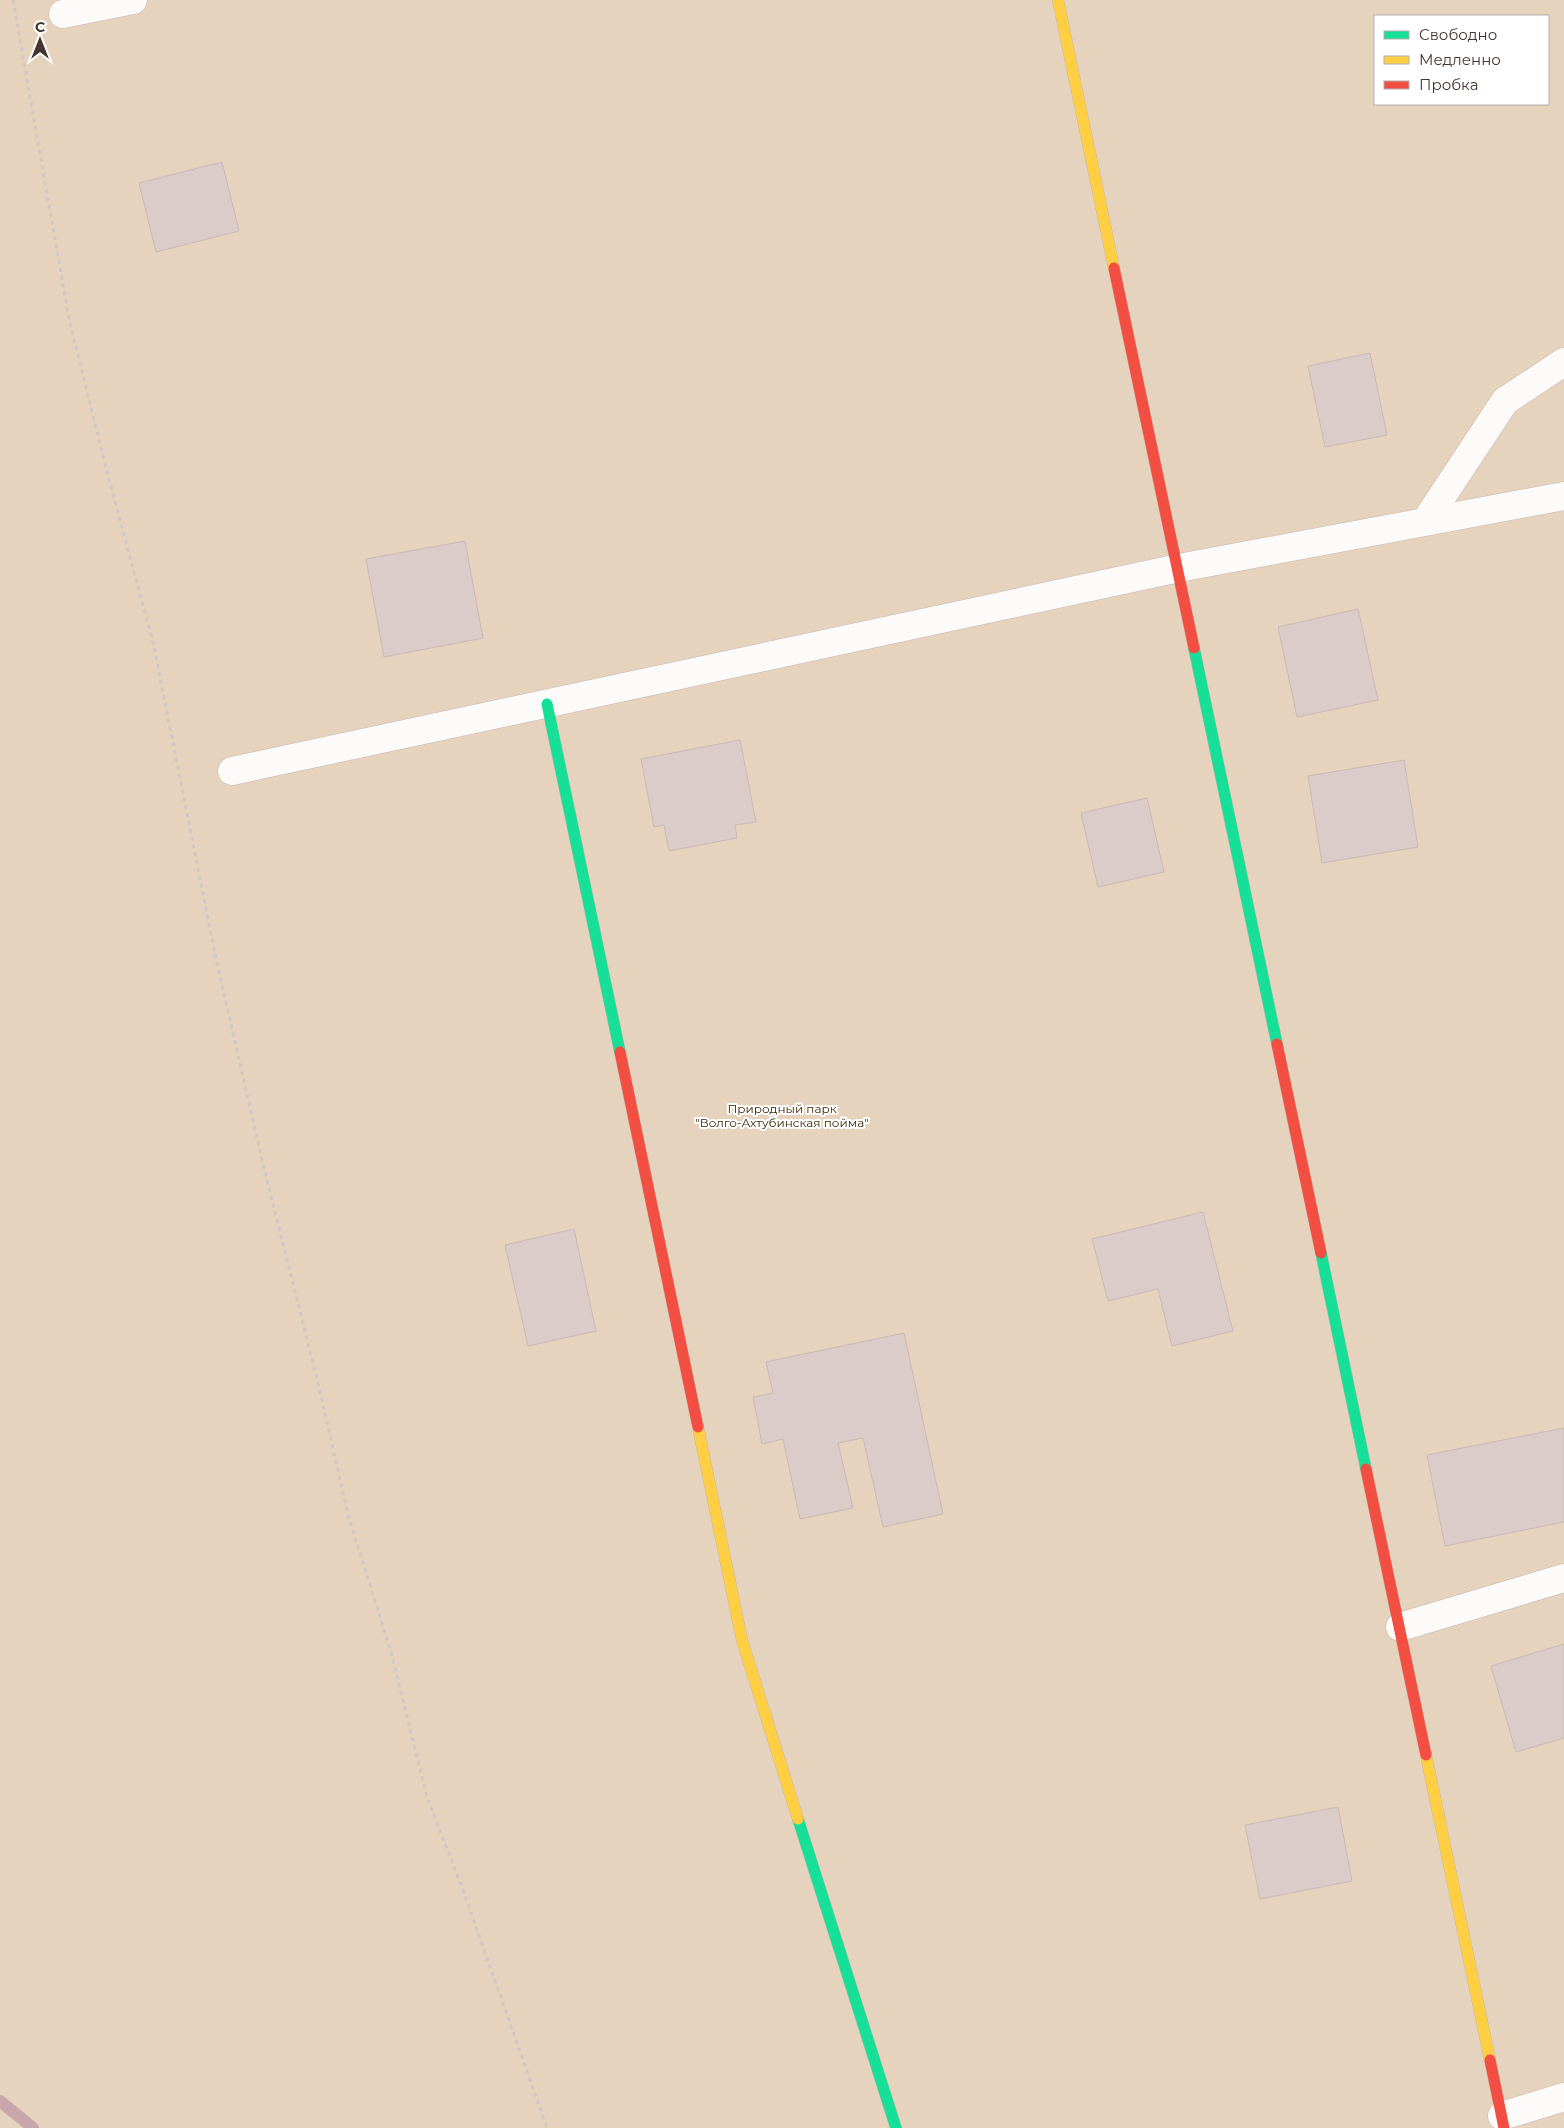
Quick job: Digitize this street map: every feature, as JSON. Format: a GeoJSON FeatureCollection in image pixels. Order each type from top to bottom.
{"type":"FeatureCollection","features":[{"type":"Feature","properties":{"kind":"street"},"geometry":{"type":"LineString","coordinates":[[63,14],[133,0]]}},
{"type":"Feature","properties":{"kind":"street"},"geometry":{"type":"LineString","coordinates":[[1058,0],[1503,2122],[1564,2097]]}},
{"type":"Feature","properties":{"kind":"street"},"geometry":{"type":"LineString","coordinates":[[1425,522],[1505,401],[1564,362]]}},
{"type":"Feature","properties":{"kind":"street"},"geometry":{"type":"LineString","coordinates":[[232,771],[1178,568],[1564,496]]}},
{"type":"Feature","properties":{"kind":"street"},"geometry":{"type":"LineString","coordinates":[[547,704],[742,1640],[896,2128]]}},
{"type":"Feature","properties":{"kind":"street"},"geometry":{"type":"LineString","coordinates":[[1400,1627],[1564,1578]]}},
{"type":"Feature","properties":{"kind":"path"},"geometry":{"type":"LineString","coordinates":[[12,0],[69,319],[106,468],[153,642],[216,959],[264,1168],[316,1374],[348,1515],[392,1652],[427,1797],[463,1890],[547,2128]]}},
{"type":"Feature","properties":{"kind":"green space","name":"Природный парк \"Волго-Ахтубинская пойма\""},"geometry":{"type":"Polygon","coordinates":[[[0,0],[1564,0],[1564,2128],[0,2128],[0,0]]]}},
{"type":"Feature","properties":{"kind":"building"},"geometry":{"type":"Polygon","coordinates":[[[222,162],[239,231],[156,252],[139,183],[222,162]]]}},
{"type":"Feature","properties":{"kind":"building"},"geometry":{"type":"Polygon","coordinates":[[[1370,353],[1387,435],[1325,447],[1308,366],[1370,353]]]}},
{"type":"Feature","properties":{"kind":"building"},"geometry":{"type":"Polygon","coordinates":[[[465,541],[483,638],[384,657],[366,559],[465,541]]]}},
{"type":"Feature","properties":{"kind":"building"},"geometry":{"type":"Polygon","coordinates":[[[1358,609],[1378,700],[1297,717],[1278,627],[1358,609]]]}},
{"type":"Feature","properties":{"kind":"building"},"geometry":{"type":"Polygon","coordinates":[[[740,740],[756,822],[735,825],[737,838],[669,851],[664,825],[654,827],[641,759],[740,740]]]}},
{"type":"Feature","properties":{"kind":"building"},"geometry":{"type":"Polygon","coordinates":[[[1404,760],[1418,847],[1322,863],[1308,776],[1404,760]]]}},
{"type":"Feature","properties":{"kind":"building"},"geometry":{"type":"Polygon","coordinates":[[[1147,798],[1164,872],[1098,887],[1081,813],[1147,798]]]}},
{"type":"Feature","properties":{"kind":"building"},"geometry":{"type":"Polygon","coordinates":[[[1203,1212],[1233,1331],[1172,1346],[1158,1289],[1108,1301],[1092,1239],[1203,1212]]]}},
{"type":"Feature","properties":{"kind":"building"},"geometry":{"type":"Polygon","coordinates":[[[574,1229],[596,1331],[528,1346],[505,1245],[574,1229]]]}},
{"type":"Feature","properties":{"kind":"building"},"geometry":{"type":"Polygon","coordinates":[[[904,1333],[943,1514],[883,1527],[863,1438],[838,1443],[853,1508],[800,1519],[783,1439],[762,1444],[753,1397],[773,1393],[766,1362],[904,1333]]]}},
{"type":"Feature","properties":{"kind":"building"},"geometry":{"type":"Polygon","coordinates":[[[1564,1428],[1564,1522],[1445,1546],[1427,1455],[1564,1428]]]}},
{"type":"Feature","properties":{"kind":"building"},"geometry":{"type":"Polygon","coordinates":[[[1564,1644],[1564,1738],[1516,1752],[1491,1666],[1564,1644]]]}},
{"type":"Feature","properties":{"kind":"building"},"geometry":{"type":"Polygon","coordinates":[[[1338,1807],[1352,1881],[1260,1899],[1245,1825],[1338,1807]]]}},
{"type":"Feature","properties":{"kind":"waterway"},"geometry":{"type":"LineString","coordinates":[[0,2101],[33,2128]]}},
{"type":"Feature","properties":{"kind":"traffic: fast"},"geometry":{"type":"LineString","coordinates":[[1194,648],[1277,1044]]}},
{"type":"Feature","properties":{"kind":"traffic: fast"},"geometry":{"type":"LineString","coordinates":[[547,704],[620,1052]]}},
{"type":"Feature","properties":{"kind":"traffic: fast"},"geometry":{"type":"LineString","coordinates":[[1321,1253],[1366,1469]]}},
{"type":"Feature","properties":{"kind":"traffic: fast"},"geometry":{"type":"LineString","coordinates":[[798,1819],[896,2128]]}},
{"type":"Feature","properties":{"kind":"traffic: slow"},"geometry":{"type":"LineString","coordinates":[[1058,0],[1114,268]]}},
{"type":"Feature","properties":{"kind":"traffic: slow"},"geometry":{"type":"LineString","coordinates":[[698,1427],[742,1640],[798,1819]]}},
{"type":"Feature","properties":{"kind":"traffic: slow"},"geometry":{"type":"LineString","coordinates":[[1426,1755],[1490,2060]]}},
{"type":"Feature","properties":{"kind":"traffic: jam"},"geometry":{"type":"LineString","coordinates":[[1114,268],[1194,648]]}},
{"type":"Feature","properties":{"kind":"traffic: jam"},"geometry":{"type":"LineString","coordinates":[[1277,1044],[1321,1253]]}},
{"type":"Feature","properties":{"kind":"traffic: jam"},"geometry":{"type":"LineString","coordinates":[[620,1052],[698,1427]]}},
{"type":"Feature","properties":{"kind":"traffic: jam"},"geometry":{"type":"LineString","coordinates":[[1366,1469],[1426,1755]]}},
{"type":"Feature","properties":{"kind":"traffic: jam"},"geometry":{"type":"LineString","coordinates":[[1490,2060],[1504,2128]]}}]}
